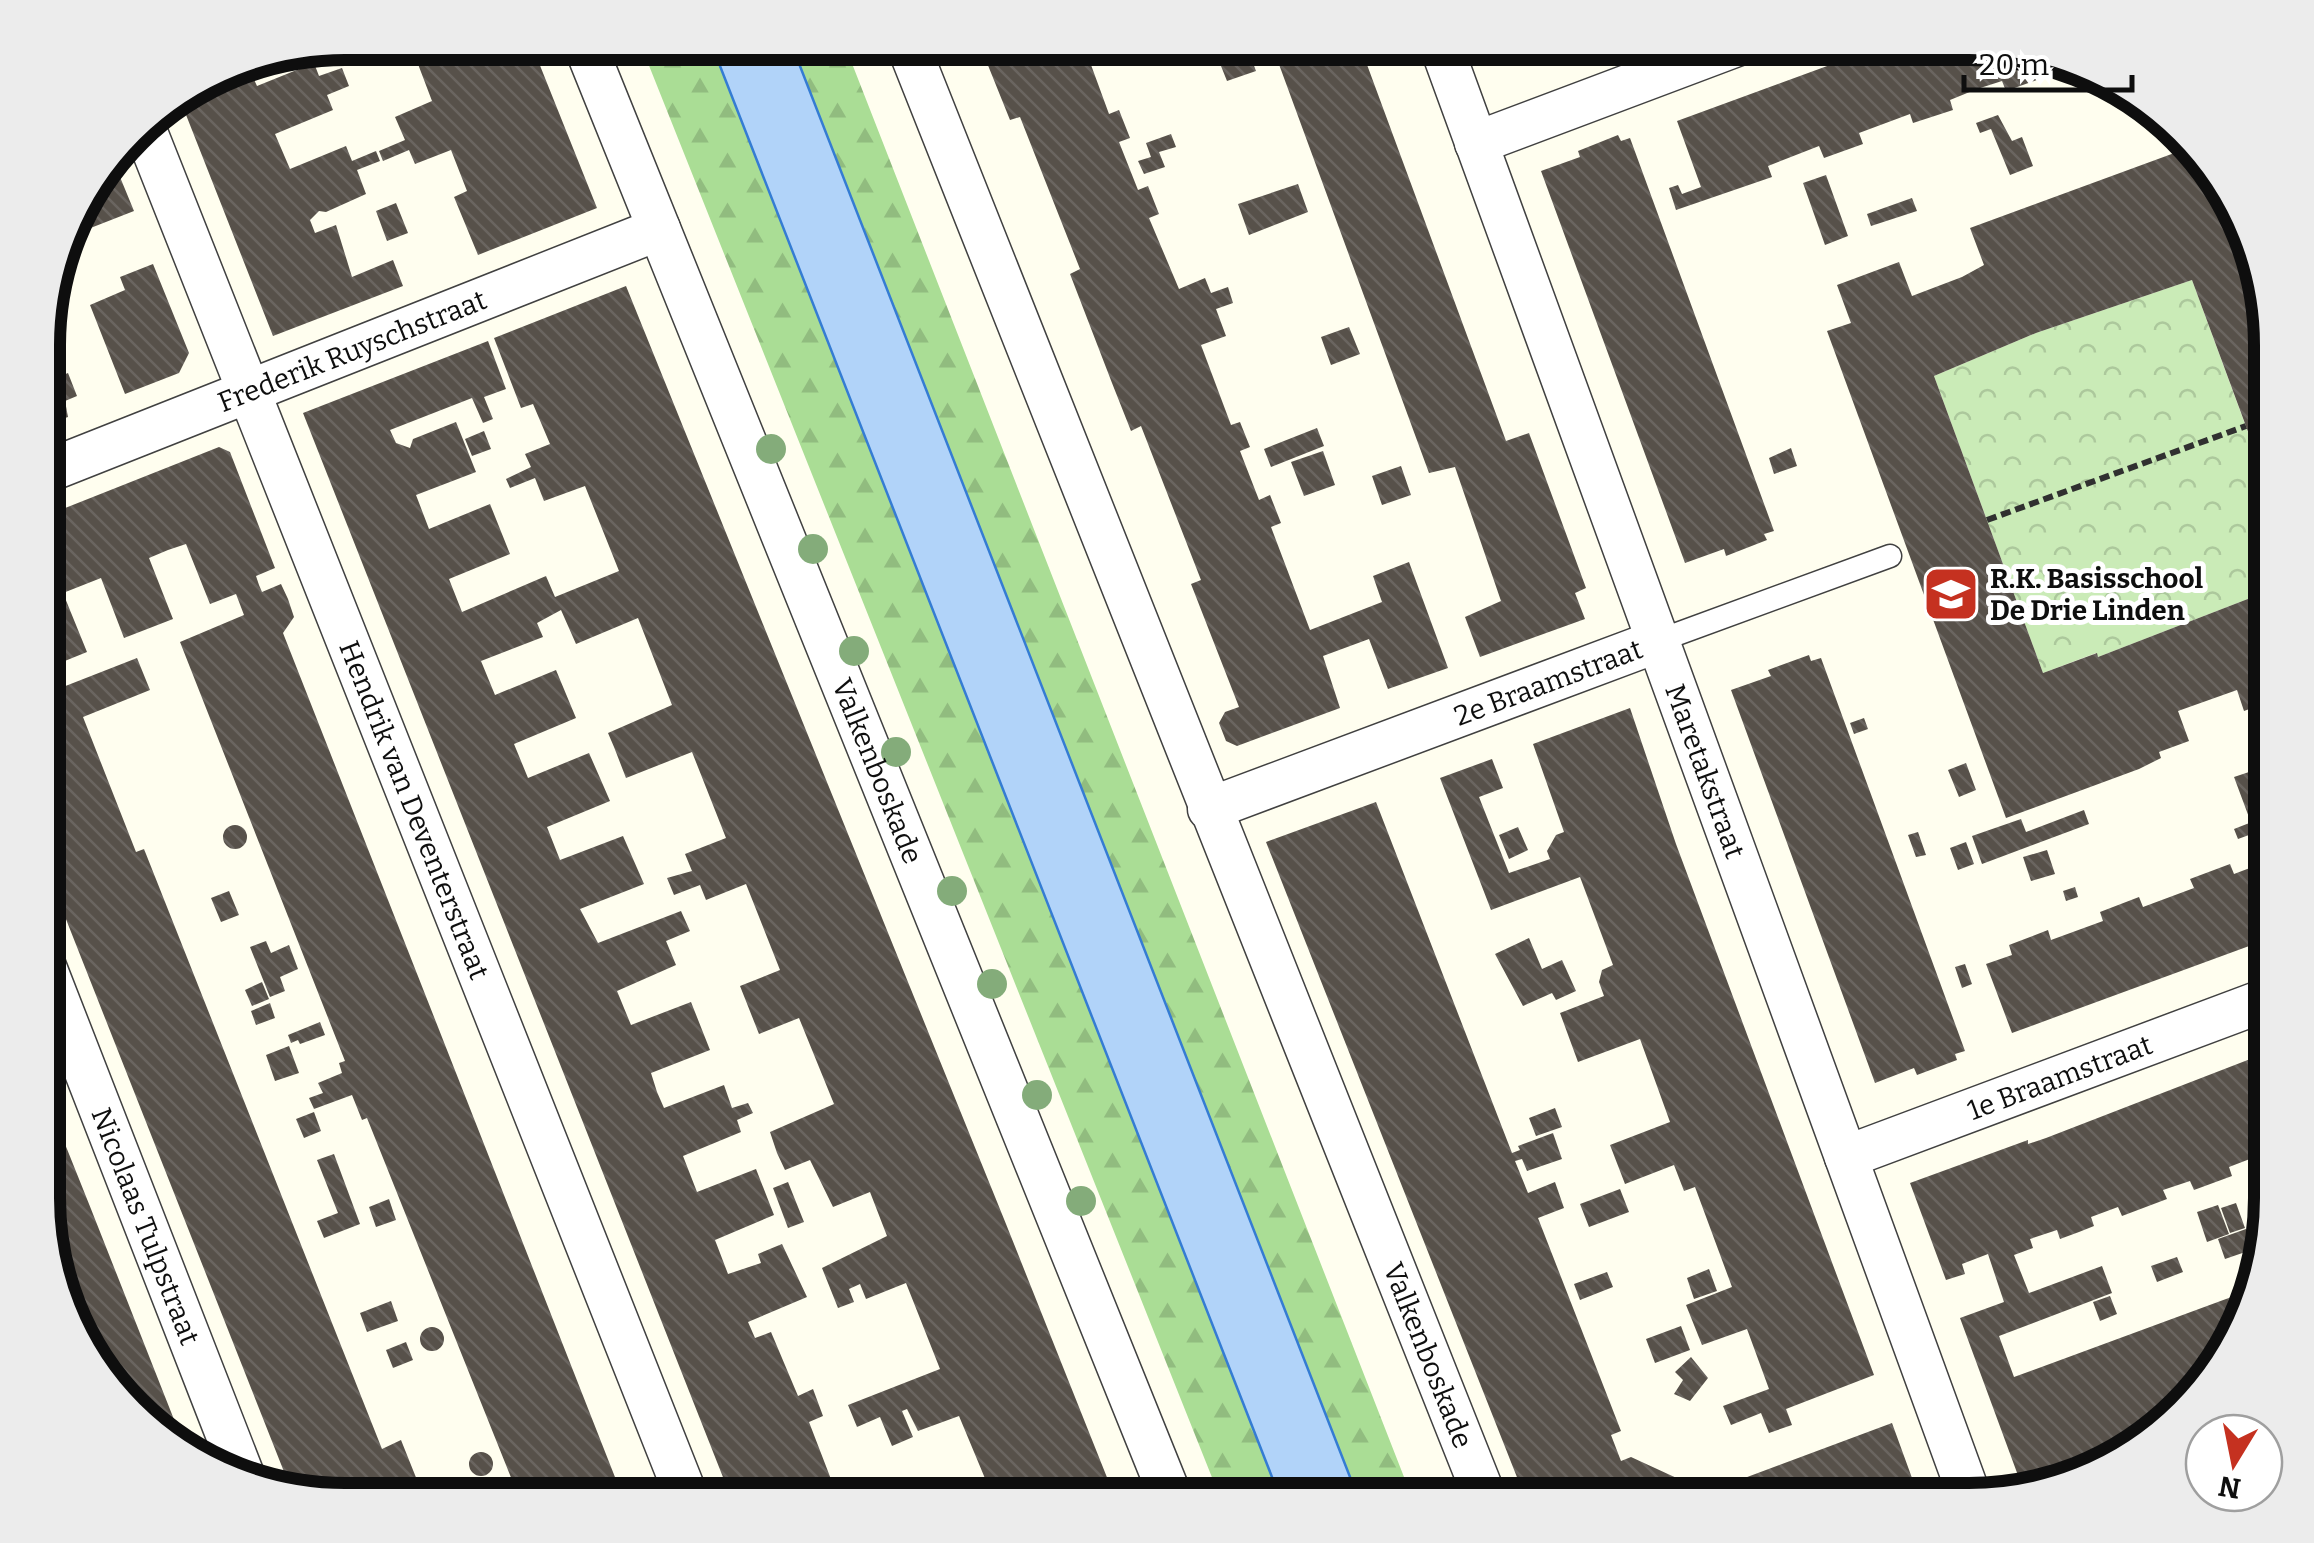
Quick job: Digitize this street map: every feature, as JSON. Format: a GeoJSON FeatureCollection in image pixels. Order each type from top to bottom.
{"type":"FeatureCollection","features":[{"type":"Feature","properties":{"kind":"street","name":"Valkenboskade"},"geometry":{"type":"LineString","coordinates":[[591,60],[1165,1483]]}},
{"type":"Feature","properties":{"kind":"street","name":"Valkenboskade"},"geometry":{"type":"LineString","coordinates":[[914,60],[1208,809],[1479,1482]]}},
{"type":"Feature","properties":{"kind":"street","name":"Maretakstraat"},"geometry":{"type":"LineString","coordinates":[[1446,60],[1965,1482]]}},
{"type":"Feature","properties":{"kind":"street"},"geometry":{"type":"LineString","coordinates":[[1476,143],[1695,60]]}},
{"type":"Feature","properties":{"kind":"street","name":"Hendrik van Deventerstraat"},"geometry":{"type":"LineString","coordinates":[[149,139],[681,1483]]}},
{"type":"Feature","properties":{"kind":"street","name":"Frederik Ruyschstraat"},"geometry":{"type":"LineString","coordinates":[[60,466],[658,229]]}},
{"type":"Feature","properties":{"kind":"street","name":"2e Braamstraat"},"geometry":{"type":"LineString","coordinates":[[1208,809],[1658,640]]}},
{"type":"Feature","properties":{"kind":"street","name":"1e Braamstraat"},"geometry":{"type":"LineString","coordinates":[[1846,1157],[2253,1005]]}},
{"type":"Feature","properties":{"kind":"street","name":"Nicolaas Tulpstraat"},"geometry":{"type":"LineString","coordinates":[[60,1006],[237,1461]]}},
{"type":"Feature","properties":{"kind":"lane","name":"2e Braamstraat"},"geometry":{"type":"LineString","coordinates":[[1658,640],[1890,556]]}},
{"type":"Feature","properties":{"kind":"path"},"geometry":{"type":"LineString","coordinates":[[1988,520],[2246,426]]}},
{"type":"Feature","properties":{"kind":"green space"},"geometry":{"type":"Polygon","coordinates":[[[647,60],[718,60],[1274,1482],[1214,1482],[647,60]]]}},
{"type":"Feature","properties":{"kind":"green space"},"geometry":{"type":"Polygon","coordinates":[[[798,60],[851,60],[1406,1482],[1352,1482],[798,60]]]}},
{"type":"Feature","properties":{"kind":"green space"},"geometry":{"type":"Polygon","coordinates":[[[2192,280],[2253,446],[2253,597],[2098,657],[2096,653],[2043,673],[1934,376],[2036,333],[2192,280]]]}},
{"type":"Feature","properties":{"kind":"water"},"geometry":{"type":"Polygon","coordinates":[[[718,60],[798,60],[1352,1482],[1274,1482],[718,60]]]}},
{"type":"Feature","properties":{"kind":"building"},"geometry":{"type":"Polygon","coordinates":[[[416,60],[538,60],[597,208],[478,255],[454,197],[467,191],[451,150],[415,164],[409,150],[383,161],[379,151],[405,140],[395,117],[432,101],[416,60]]]}},
{"type":"Feature","properties":{"kind":"building"},"geometry":{"type":"Polygon","coordinates":[[[986,60],[1089,60],[1109,114],[1119,110],[1130,138],[1119,142],[1138,190],[1148,186],[1159,214],[1149,218],[1179,289],[1205,278],[1211,293],[1228,287],[1233,303],[1216,309],[1226,336],[1201,345],[1231,425],[1240,422],[1250,447],[1240,451],[1259,500],[1270,495],[1281,523],[1271,527],[1310,630],[1382,602],[1373,576],[1409,562],[1448,668],[1388,689],[1369,639],[1323,656],[1340,708],[1237,746],[1226,741],[1219,723],[1225,712],[1239,707],[1191,584],[1201,580],[1141,426],[1131,431],[1112,383],[1070,274],[1080,269],[1020,117],[1010,120],[986,60]]]}},
{"type":"Feature","properties":{"kind":"building"},"geometry":{"type":"Polygon","coordinates":[[[1252,60],[1256,71],[1227,81],[1221,66],[1252,60]]]}},
{"type":"Feature","properties":{"kind":"building"},"geometry":{"type":"Polygon","coordinates":[[[1277,60],[1365,60],[1506,441],[1529,433],[1586,588],[1575,593],[1585,619],[1480,657],[1465,617],[1501,601],[1455,467],[1429,473],[1277,60]]]}},
{"type":"Feature","properties":{"kind":"building"},"geometry":{"type":"Polygon","coordinates":[[[1844,60],[2007,62],[2042,70],[2045,77],[2006,91],[2002,81],[1977,89],[1950,100],[1953,110],[1913,123],[1910,114],[1859,133],[1863,144],[1824,158],[1819,146],[1768,166],[1772,177],[1676,210],[1669,188],[1678,185],[1682,194],[1701,187],[1677,121],[1844,60]]]}},
{"type":"Feature","properties":{"kind":"building"},"geometry":{"type":"Polygon","coordinates":[[[314,63],[319,76],[342,68],[349,86],[327,95],[333,110],[275,134],[290,169],[346,146],[352,161],[376,151],[380,161],[357,170],[366,194],[326,212],[319,211],[310,220],[315,233],[336,225],[352,277],[393,260],[403,286],[273,336],[184,110],[252,75],[257,86],[314,63]]]}},
{"type":"Feature","properties":{"kind":"building"},"geometry":{"type":"Polygon","coordinates":[[[1998,115],[2012,141],[2022,137],[2033,166],[2010,175],[1991,129],[1980,133],[1976,123],[1998,115]]]}},
{"type":"Feature","properties":{"kind":"building"},"geometry":{"type":"Polygon","coordinates":[[[1171,134],[1176,147],[1159,152],[1165,167],[1144,174],[1138,161],[1151,157],[1146,143],[1171,134]]]}},
{"type":"Feature","properties":{"kind":"building"},"geometry":{"type":"Polygon","coordinates":[[[1618,135],[1621,141],[1630,138],[1774,531],[1764,534],[1767,540],[1726,556],[1724,549],[1685,563],[1541,171],[1580,157],[1578,151],[1618,135]]]}},
{"type":"Feature","properties":{"kind":"building"},"geometry":{"type":"Polygon","coordinates":[[[2178,152],[2216,202],[2232,236],[2249,289],[2253,326],[2253,445],[2192,280],[2036,333],[1934,376],[2043,673],[2097,653],[2098,657],[2253,597],[2253,708],[2244,711],[2237,690],[2178,711],[2189,741],[2159,752],[2161,758],[2139,769],[2006,818],[1827,331],[1851,323],[1837,285],[1899,262],[1912,296],[1984,265],[1970,228],[2178,152]]]}},
{"type":"Feature","properties":{"kind":"building"},"geometry":{"type":"Polygon","coordinates":[[[118,172],[134,211],[84,230],[118,172]]]}},
{"type":"Feature","properties":{"kind":"building"},"geometry":{"type":"Polygon","coordinates":[[[1826,175],[1848,236],[1825,245],[1803,183],[1826,175]]]}},
{"type":"Feature","properties":{"kind":"building"},"geometry":{"type":"Polygon","coordinates":[[[1298,184],[1308,212],[1249,235],[1238,204],[1298,184]]]}},
{"type":"Feature","properties":{"kind":"building"},"geometry":{"type":"Polygon","coordinates":[[[1912,198],[1917,211],[1871,226],[1867,214],[1912,198]]]}},
{"type":"Feature","properties":{"kind":"building"},"geometry":{"type":"Polygon","coordinates":[[[396,203],[408,233],[387,241],[376,211],[396,203]]]}},
{"type":"Feature","properties":{"kind":"building"},"geometry":{"type":"Polygon","coordinates":[[[153,264],[189,353],[179,373],[125,394],[90,305],[125,290],[120,277],[153,264]]]}},
{"type":"Feature","properties":{"kind":"building"},"geometry":{"type":"Polygon","coordinates":[[[626,286],[1109,1483],[987,1483],[959,1416],[918,1431],[907,1409],[902,1411],[913,1437],[892,1446],[880,1417],[857,1427],[848,1405],[940,1369],[906,1283],[866,1299],[860,1284],[849,1289],[854,1302],[838,1308],[822,1268],[887,1236],[870,1192],[833,1207],[810,1160],[785,1170],[777,1153],[770,1132],[834,1104],[799,1018],[759,1034],[740,986],[780,970],[746,884],[706,900],[700,885],[674,895],[667,878],[692,871],[685,854],[726,838],[692,752],[626,778],[608,733],[672,705],[638,618],[576,644],[561,610],[537,623],[543,637],[481,661],[495,695],[556,670],[576,718],[514,744],[528,778],[589,753],[610,801],[547,827],[560,860],[623,836],[644,884],[580,909],[598,943],[681,911],[690,931],[666,941],[676,965],[617,991],[631,1025],[691,1002],[710,1050],[651,1073],[657,1092],[664,1108],[724,1085],[732,1108],[748,1103],[753,1113],[737,1120],[741,1132],[683,1156],[697,1192],[756,1169],[774,1215],[715,1240],[728,1274],[761,1263],[758,1254],[782,1244],[807,1297],[748,1322],[755,1338],[771,1332],[798,1396],[813,1389],[823,1416],[809,1422],[832,1483],[725,1483],[303,413],[488,341],[506,389],[484,397],[493,419],[483,423],[472,398],[390,430],[396,443],[410,448],[413,439],[456,422],[476,472],[416,495],[429,529],[490,504],[510,554],[449,579],[462,612],[546,576],[555,597],[619,571],[585,486],[544,501],[535,478],[510,488],[506,479],[531,467],[525,454],[550,444],[533,404],[521,408],[494,338],[626,286]]]}},
{"type":"Feature","properties":{"kind":"building"},"geometry":{"type":"Polygon","coordinates":[[[1349,327],[1360,354],[1331,365],[1321,337],[1349,327]]]}},
{"type":"Feature","properties":{"kind":"building"},"geometry":{"type":"Polygon","coordinates":[[[68,373],[77,396],[65,401],[68,417],[60,420],[60,376],[68,373]]]}},
{"type":"Feature","properties":{"kind":"building"},"geometry":{"type":"Polygon","coordinates":[[[1317,428],[1324,446],[1271,467],[1264,449],[1317,428]]]}},
{"type":"Feature","properties":{"kind":"building"},"geometry":{"type":"Polygon","coordinates":[[[484,431],[491,449],[472,456],[465,439],[484,431]]]}},
{"type":"Feature","properties":{"kind":"building"},"geometry":{"type":"Polygon","coordinates":[[[219,447],[230,452],[275,568],[256,576],[259,585],[262,592],[281,584],[288,599],[294,617],[283,633],[617,1483],[513,1483],[367,1118],[362,1120],[352,1095],[314,1109],[309,1098],[323,1093],[318,1083],[342,1073],[339,1063],[345,1061],[180,642],[244,615],[236,594],[210,604],[186,544],[168,550],[149,558],[173,619],[124,638],[101,578],[63,593],[87,652],[60,663],[60,510],[219,447]]]}},
{"type":"Feature","properties":{"kind":"building"},"geometry":{"type":"Polygon","coordinates":[[[1791,448],[1797,466],[1774,474],[1769,458],[1791,448]]]}},
{"type":"Feature","properties":{"kind":"building"},"geometry":{"type":"Polygon","coordinates":[[[1323,451],[1335,485],[1304,496],[1291,462],[1323,451]]]}},
{"type":"Feature","properties":{"kind":"building"},"geometry":{"type":"Polygon","coordinates":[[[1401,466],[1411,495],[1382,505],[1372,476],[1401,466]]]}},
{"type":"Feature","properties":{"kind":"building"},"geometry":{"type":"Polygon","coordinates":[[[1809,655],[1811,661],[1821,658],[1965,1051],[1955,1054],[1957,1060],[1917,1075],[1914,1068],[1875,1083],[1731,690],[1771,676],[1768,670],[1809,655]]]}},
{"type":"Feature","properties":{"kind":"building"},"geometry":{"type":"Polygon","coordinates":[[[137,658],[150,690],[83,717],[136,852],[144,849],[382,1449],[401,1440],[417,1480],[345,1483],[286,1476],[60,904],[60,688],[137,658]]]}},
{"type":"Feature","properties":{"kind":"building"},"geometry":{"type":"Polygon","coordinates":[[[1630,708],[1676,844],[1874,1375],[1786,1409],[1792,1425],[1769,1433],[1761,1413],[1731,1425],[1723,1406],[1769,1389],[1747,1329],[1702,1345],[1686,1305],[1732,1287],[1695,1187],[1684,1191],[1674,1165],[1625,1184],[1610,1145],[1670,1122],[1640,1039],[1578,1062],[1560,1013],[1604,996],[1599,982],[1602,970],[1613,965],[1580,877],[1491,910],[1440,778],[1492,759],[1503,788],[1479,797],[1509,873],[1550,859],[1547,851],[1556,835],[1564,832],[1533,744],[1630,708]]]}},
{"type":"Feature","properties":{"kind":"building"},"geometry":{"type":"Polygon","coordinates":[[[1864,718],[1868,729],[1854,734],[1850,723],[1864,718]]]}},
{"type":"Feature","properties":{"kind":"building"},"geometry":{"type":"Polygon","coordinates":[[[1966,763],[1976,790],[1959,797],[1948,770],[1966,763]]]}},
{"type":"Feature","properties":{"kind":"building"},"geometry":{"type":"Polygon","coordinates":[[[2253,771],[2253,819],[2250,820],[2234,777],[2253,771]]]}},
{"type":"Feature","properties":{"kind":"building"},"geometry":{"type":"Polygon","coordinates":[[[1376,802],[1512,1153],[1520,1150],[1518,1146],[1553,1133],[1562,1159],[1527,1171],[1522,1159],[1515,1161],[1528,1193],[1555,1182],[1564,1208],[1538,1218],[1621,1431],[1611,1435],[1621,1461],[1631,1457],[1686,1482],[1519,1482],[1266,842],[1376,802]]]}},
{"type":"Feature","properties":{"kind":"building"},"geometry":{"type":"Polygon","coordinates":[[[2084,810],[2089,824],[1982,864],[1972,836],[2021,819],[2026,832],[2084,810]]]}},
{"type":"Feature","properties":{"kind":"building"},"geometry":{"type":"Polygon","coordinates":[[[2253,822],[2253,834],[2238,839],[2234,829],[2253,822]]]}},
{"type":"Feature","properties":{"kind":"building"},"geometry":{"type":"Polygon","coordinates":[[[235,825],[247,837],[235,849],[223,837],[235,825]]]}},
{"type":"Feature","properties":{"kind":"building"},"geometry":{"type":"Polygon","coordinates":[[[1518,827],[1528,850],[1509,859],[1499,835],[1518,827]]]}},
{"type":"Feature","properties":{"kind":"building"},"geometry":{"type":"Polygon","coordinates":[[[1918,832],[1926,855],[1916,857],[1908,835],[1918,832]]]}},
{"type":"Feature","properties":{"kind":"building"},"geometry":{"type":"Polygon","coordinates":[[[1966,842],[1974,864],[1958,870],[1950,848],[1966,842]]]}},
{"type":"Feature","properties":{"kind":"building"},"geometry":{"type":"Polygon","coordinates":[[[2047,850],[2055,874],[2031,881],[2023,857],[2047,850]]]}},
{"type":"Feature","properties":{"kind":"building"},"geometry":{"type":"Polygon","coordinates":[[[2230,864],[2234,874],[2253,867],[2253,945],[2012,1033],[1986,964],[2012,955],[2009,945],[2048,930],[2051,940],[2103,921],[2100,912],[2139,897],[2143,907],[2194,888],[2190,879],[2230,864]]]}},
{"type":"Feature","properties":{"kind":"building"},"geometry":{"type":"Polygon","coordinates":[[[2075,887],[2078,897],[2066,901],[2063,891],[2075,887]]]}},
{"type":"Feature","properties":{"kind":"building"},"geometry":{"type":"Polygon","coordinates":[[[229,891],[239,915],[221,922],[211,898],[229,891]]]}},
{"type":"Feature","properties":{"kind":"building"},"geometry":{"type":"Polygon","coordinates":[[[1529,938],[1542,969],[1562,960],[1576,991],[1556,1000],[1552,993],[1523,1006],[1495,954],[1529,938]]]}},
{"type":"Feature","properties":{"kind":"building"},"geometry":{"type":"Polygon","coordinates":[[[266,941],[271,953],[289,945],[298,969],[280,977],[285,991],[270,997],[250,947],[266,941]]]}},
{"type":"Feature","properties":{"kind":"building"},"geometry":{"type":"Polygon","coordinates":[[[1965,964],[1972,984],[1962,988],[1955,967],[1965,964]]]}},
{"type":"Feature","properties":{"kind":"building"},"geometry":{"type":"Polygon","coordinates":[[[262,982],[269,999],[252,1006],[245,990],[262,982]]]}},
{"type":"Feature","properties":{"kind":"building"},"geometry":{"type":"Polygon","coordinates":[[[270,1003],[275,1018],[256,1025],[251,1011],[270,1003]]]}},
{"type":"Feature","properties":{"kind":"building"},"geometry":{"type":"Polygon","coordinates":[[[320,1022],[325,1035],[300,1044],[298,1040],[291,1043],[288,1035],[320,1022]]]}},
{"type":"Feature","properties":{"kind":"building"},"geometry":{"type":"Polygon","coordinates":[[[289,1046],[299,1073],[275,1081],[266,1055],[289,1046]]]}},
{"type":"Feature","properties":{"kind":"building"},"geometry":{"type":"Polygon","coordinates":[[[2253,1058],[2253,1158],[2229,1167],[2232,1176],[2194,1190],[2190,1181],[2163,1190],[2167,1199],[2122,1216],[2118,1207],[2091,1217],[2094,1226],[2060,1239],[2057,1230],[2030,1239],[2033,1248],[2014,1255],[2029,1293],[2102,1266],[2112,1293],[1999,1336],[2014,1377],[2237,1295],[2206,1357],[2183,1386],[2143,1424],[2078,1461],[2019,1478],[1960,1318],[2004,1302],[1988,1254],[1962,1264],[1965,1274],[1946,1280],[1910,1183],[2028,1140],[2028,1144],[2253,1058]]]}},
{"type":"Feature","properties":{"kind":"building"},"geometry":{"type":"Polygon","coordinates":[[[1555,1108],[1562,1127],[1536,1136],[1529,1118],[1555,1108]]]}},
{"type":"Feature","properties":{"kind":"building"},"geometry":{"type":"Polygon","coordinates":[[[314,1112],[321,1131],[304,1138],[296,1119],[314,1112]]]}},
{"type":"Feature","properties":{"kind":"building"},"geometry":{"type":"Polygon","coordinates":[[[60,1132],[177,1428],[143,1400],[119,1372],[89,1324],[75,1290],[62,1236],[60,1132]]]}},
{"type":"Feature","properties":{"kind":"building"},"geometry":{"type":"Polygon","coordinates":[[[334,1154],[360,1224],[324,1238],[317,1221],[338,1213],[317,1160],[334,1154]]]}},
{"type":"Feature","properties":{"kind":"building"},"geometry":{"type":"Polygon","coordinates":[[[788,1182],[804,1222],[788,1228],[773,1188],[788,1182]]]}},
{"type":"Feature","properties":{"kind":"building"},"geometry":{"type":"Polygon","coordinates":[[[1620,1189],[1629,1212],[1589,1227],[1580,1204],[1620,1189]]]}},
{"type":"Feature","properties":{"kind":"building"},"geometry":{"type":"Polygon","coordinates":[[[389,1199],[396,1220],[376,1227],[369,1207],[389,1199]]]}},
{"type":"Feature","properties":{"kind":"building"},"geometry":{"type":"Polygon","coordinates":[[[2236,1203],[2245,1228],[2230,1233],[2221,1208],[2236,1203]]]}},
{"type":"Feature","properties":{"kind":"building"},"geometry":{"type":"Polygon","coordinates":[[[2218,1205],[2229,1234],[2207,1242],[2197,1212],[2218,1205]]]}},
{"type":"Feature","properties":{"kind":"building"},"geometry":{"type":"Polygon","coordinates":[[[2246,1229],[2249,1251],[2225,1259],[2218,1239],[2246,1229]]]}},
{"type":"Feature","properties":{"kind":"building"},"geometry":{"type":"Polygon","coordinates":[[[2177,1257],[2183,1272],[2157,1282],[2151,1266],[2177,1257]]]}},
{"type":"Feature","properties":{"kind":"building"},"geometry":{"type":"Polygon","coordinates":[[[1709,1269],[1717,1291],[1694,1299],[1687,1278],[1709,1269]]]}},
{"type":"Feature","properties":{"kind":"building"},"geometry":{"type":"Polygon","coordinates":[[[1607,1272],[1613,1287],[1580,1300],[1574,1284],[1607,1272]]]}},
{"type":"Feature","properties":{"kind":"building"},"geometry":{"type":"Polygon","coordinates":[[[2110,1296],[2117,1314],[2100,1321],[2093,1302],[2110,1296]]]}},
{"type":"Feature","properties":{"kind":"building"},"geometry":{"type":"Polygon","coordinates":[[[391,1301],[398,1321],[367,1332],[360,1313],[391,1301]]]}},
{"type":"Feature","properties":{"kind":"building"},"geometry":{"type":"Polygon","coordinates":[[[1681,1326],[1690,1350],[1655,1363],[1646,1339],[1681,1326]]]}},
{"type":"Feature","properties":{"kind":"building"},"geometry":{"type":"Polygon","coordinates":[[[432,1327],[444,1339],[432,1351],[420,1339],[432,1327]]]}},
{"type":"Feature","properties":{"kind":"building"},"geometry":{"type":"Polygon","coordinates":[[[406,1342],[413,1360],[393,1368],[386,1350],[406,1342]]]}},
{"type":"Feature","properties":{"kind":"building"},"geometry":{"type":"Polygon","coordinates":[[[1691,1357],[1708,1378],[1690,1401],[1674,1394],[1683,1380],[1675,1372],[1691,1357]]]}},
{"type":"Feature","properties":{"kind":"building"},"geometry":{"type":"Polygon","coordinates":[[[1892,1423],[1913,1482],[1733,1482],[1892,1423]]]}},
{"type":"Feature","properties":{"kind":"building"},"geometry":{"type":"Polygon","coordinates":[[[481,1452],[493,1464],[481,1476],[469,1464],[481,1452]]]}},
{"type":"Feature","properties":{"kind":"place","name":"R.K. Basisschool De Drie Linden"},"geometry":{"type":"Point","coordinates":[1951,594]}}]}
